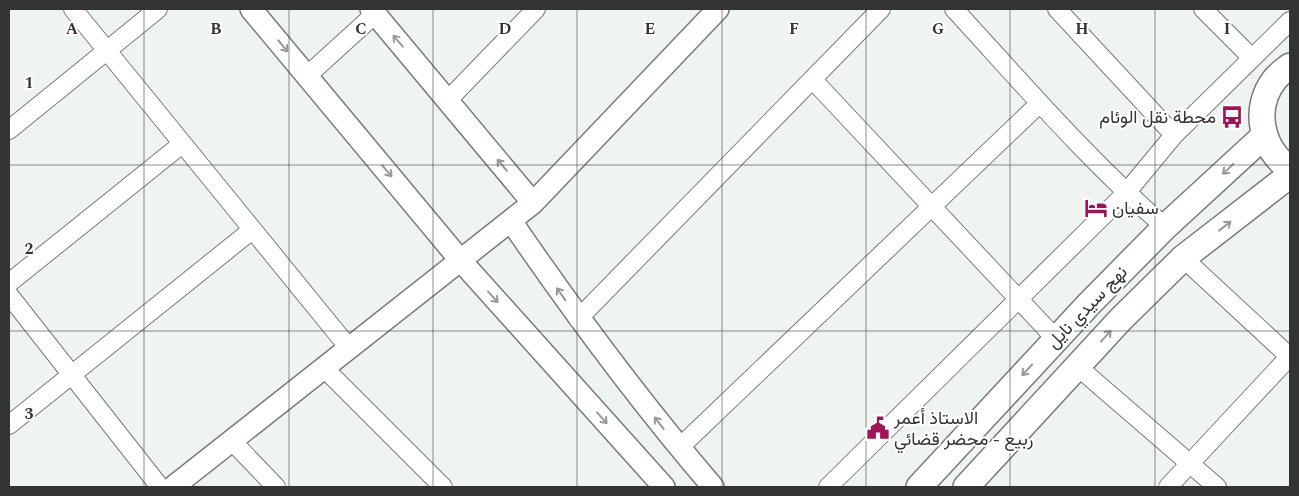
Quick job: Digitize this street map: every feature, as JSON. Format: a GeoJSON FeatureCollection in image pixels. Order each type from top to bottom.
{"type":"FeatureCollection","features":[{"type":"Feature","properties":{"kind":"main road"},"geometry":{"type":"LineString","coordinates":[[1290,66],[1275,78],[1265,96],[1261,116],[1264,136],[1271,150],[1290,169]]}},
{"type":"Feature","properties":{"kind":"main road","name":"نهج سيدي نايل"},"geometry":{"type":"LineString","coordinates":[[919,487],[1056,339],[1165,227],[1264,136]]}},
{"type":"Feature","properties":{"kind":"main road","name":"نهج سيدي نايل"},"geometry":{"type":"LineString","coordinates":[[966,487],[1121,319],[1183,258],[1290,175]]}},
{"type":"Feature","properties":{"kind":"street"},"geometry":{"type":"LineString","coordinates":[[73,9],[349,348]]}},
{"type":"Feature","properties":{"kind":"street"},"geometry":{"type":"LineString","coordinates":[[9,130],[158,9]]}},
{"type":"Feature","properties":{"kind":"street"},"geometry":{"type":"LineString","coordinates":[[251,9],[308,75],[461,261],[664,487]]}},
{"type":"Feature","properties":{"kind":"street"},"geometry":{"type":"LineString","coordinates":[[448,100],[536,9]]}},
{"type":"Feature","properties":{"kind":"street"},"geometry":{"type":"LineString","coordinates":[[173,487],[534,203],[718,9]]}},
{"type":"Feature","properties":{"kind":"street"},"geometry":{"type":"LineString","coordinates":[[578,319],[881,9]]}},
{"type":"Feature","properties":{"kind":"street"},"geometry":{"type":"LineString","coordinates":[[954,9],[1040,102],[1062,129],[1126,193],[1165,227]]}},
{"type":"Feature","properties":{"kind":"street"},"geometry":{"type":"LineString","coordinates":[[1056,9],[1174,136]]}},
{"type":"Feature","properties":{"kind":"street"},"geometry":{"type":"LineString","coordinates":[[1203,9],[1252,58]]}},
{"type":"Feature","properties":{"kind":"street"},"geometry":{"type":"LineString","coordinates":[[308,75],[373,11],[534,203]]}},
{"type":"Feature","properties":{"kind":"street"},"geometry":{"type":"LineString","coordinates":[[828,487],[1126,193],[1174,136],[1290,21]]}},
{"type":"Feature","properties":{"kind":"street"},"geometry":{"type":"LineString","coordinates":[[813,80],[1056,339]]}},
{"type":"Feature","properties":{"kind":"street"},"geometry":{"type":"LineString","coordinates":[[679,448],[931,204],[1040,102]]}},
{"type":"Feature","properties":{"kind":"street"},"geometry":{"type":"LineString","coordinates":[[9,283],[182,144]]}},
{"type":"Feature","properties":{"kind":"street"},"geometry":{"type":"LineString","coordinates":[[511,221],[578,319],[712,487]]}},
{"type":"Feature","properties":{"kind":"street"},"geometry":{"type":"LineString","coordinates":[[9,425],[252,230]]}},
{"type":"Feature","properties":{"kind":"street"},"geometry":{"type":"LineString","coordinates":[[1168,487],[1290,356],[1183,258]]}},
{"type":"Feature","properties":{"kind":"street"},"geometry":{"type":"LineString","coordinates":[[9,295],[160,487]]}},
{"type":"Feature","properties":{"kind":"street"},"geometry":{"type":"LineString","coordinates":[[1078,367],[1217,487]]}},
{"type":"Feature","properties":{"kind":"street"},"geometry":{"type":"LineString","coordinates":[[324,368],[443,487]]}},
{"type":"Feature","properties":{"kind":"street"},"geometry":{"type":"LineString","coordinates":[[231,440],[276,487]]}},
{"type":"Feature","properties":{"kind":"place","name":"محطة نقل الوئام"},"geometry":{"type":"Point","coordinates":[1232,117]}},
{"type":"Feature","properties":{"kind":"place","name":"سفيان"},"geometry":{"type":"Point","coordinates":[1096,208]}},
{"type":"Feature","properties":{"kind":"place","name":"الاستاذ أعمر ربيع - محضر قضائي"},"geometry":{"type":"Point","coordinates":[878,428]}}]}
